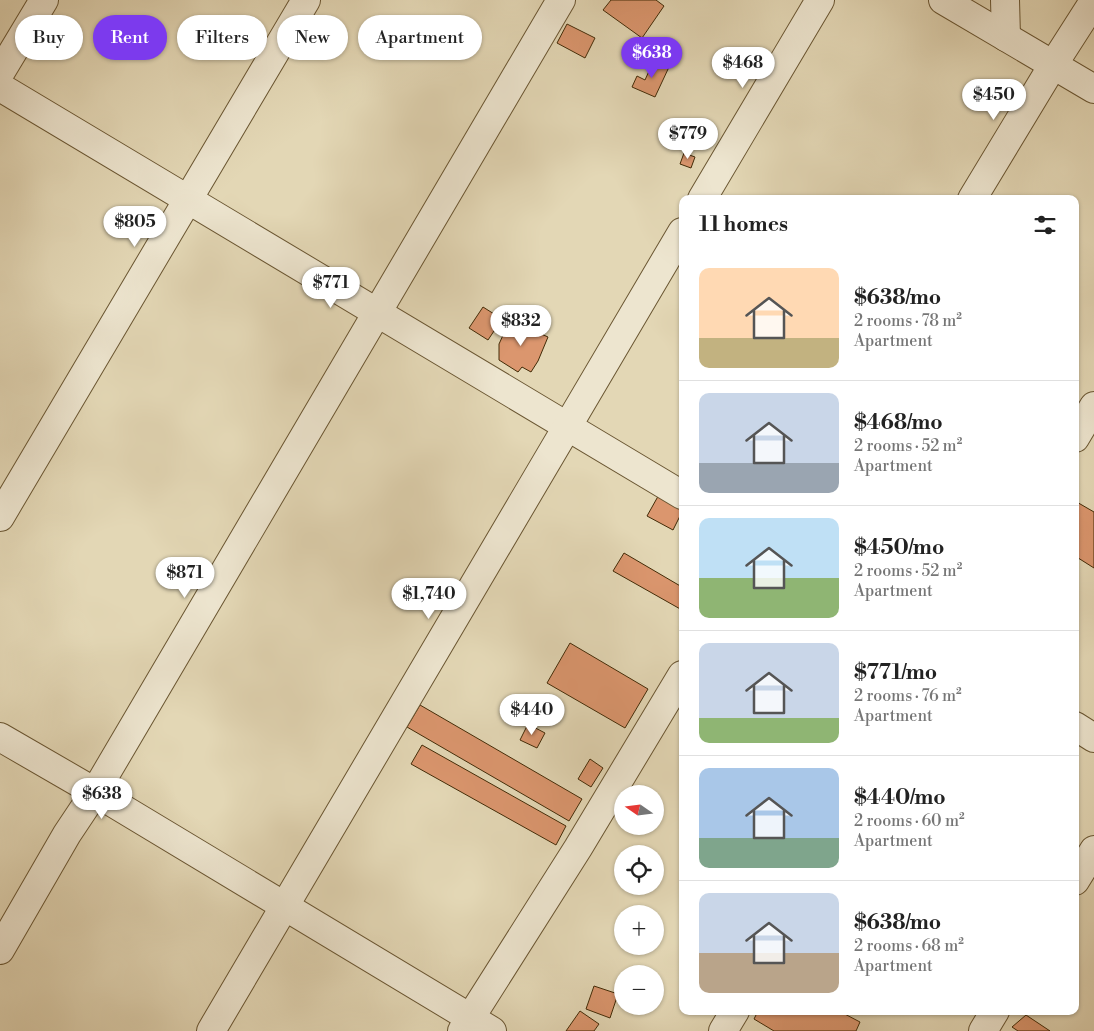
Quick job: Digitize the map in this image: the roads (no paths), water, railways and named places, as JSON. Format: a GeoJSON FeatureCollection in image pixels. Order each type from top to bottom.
{"type":"FeatureCollection","features":[{"type":"Feature","properties":{"kind":"street"},"geometry":{"type":"LineString","coordinates":[[0,73],[44,0]]}},
{"type":"Feature","properties":{"kind":"street"},"geometry":{"type":"LineString","coordinates":[[0,517],[306,0]]}},
{"type":"Feature","properties":{"kind":"street"},"geometry":{"type":"LineString","coordinates":[[0,950],[67,834],[95,792],[379,313],[562,0]]}},
{"type":"Feature","properties":{"kind":"street"},"geometry":{"type":"LineString","coordinates":[[704,195],[820,0]]}},
{"type":"Feature","properties":{"kind":"street"},"geometry":{"type":"LineString","coordinates":[[943,0],[1094,89]]}},
{"type":"Feature","properties":{"kind":"street"},"geometry":{"type":"LineString","coordinates":[[1006,0],[1006,37]]}},
{"type":"Feature","properties":{"kind":"street"},"geometry":{"type":"LineString","coordinates":[[974,195],[1053,64],[1094,1]]}},
{"type":"Feature","properties":{"kind":"street"},"geometry":{"type":"LineString","coordinates":[[0,87],[679,493]]}},
{"type":"Feature","properties":{"kind":"street"},"geometry":{"type":"LineString","coordinates":[[211,1031],[286,907],[679,237]]}},
{"type":"Feature","properties":{"kind":"street"},"geometry":{"type":"LineString","coordinates":[[1079,431],[1094,406]]}},
{"type":"Feature","properties":{"kind":"street"},"geometry":{"type":"LineString","coordinates":[[0,737],[286,907],[475,1027],[578,848],[679,680]]}},
{"type":"Feature","properties":{"kind":"street"},"geometry":{"type":"LineString","coordinates":[[1079,729],[1094,738]]}},
{"type":"Feature","properties":{"kind":"street"},"geometry":{"type":"LineString","coordinates":[[1079,874],[1094,850]]}},
{"type":"Feature","properties":{"kind":"street"},"geometry":{"type":"LineString","coordinates":[[723,1031],[733,1015]]}},
{"type":"Feature","properties":{"kind":"street"},"geometry":{"type":"LineString","coordinates":[[983,1031],[993,1015]]}}]}
